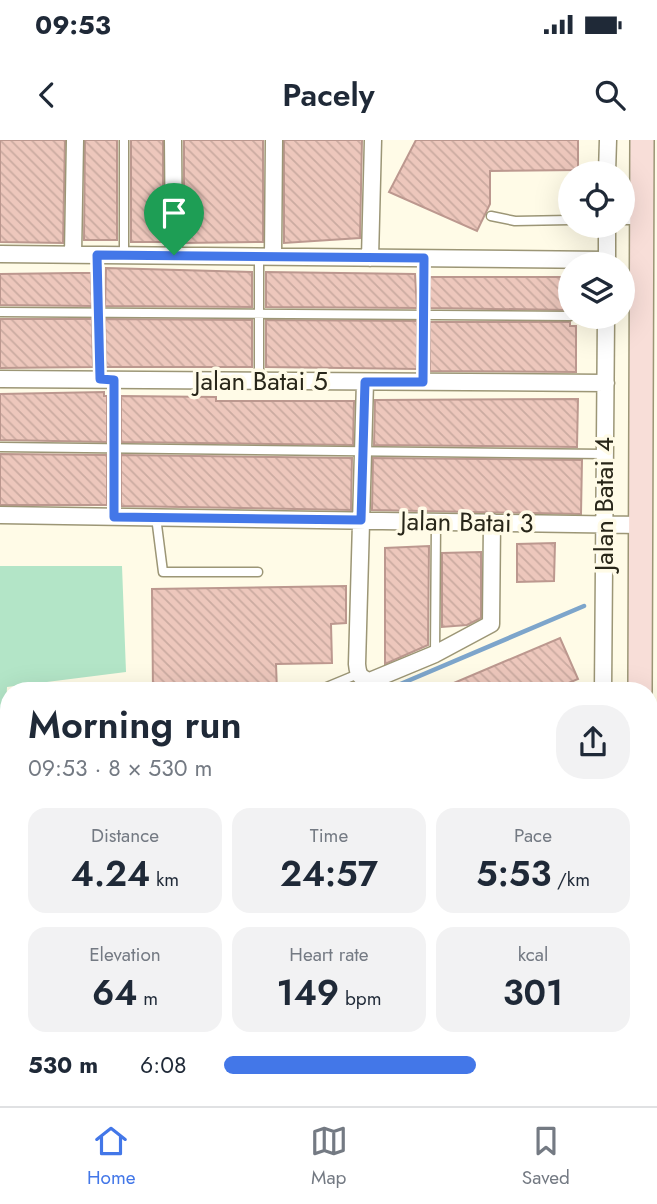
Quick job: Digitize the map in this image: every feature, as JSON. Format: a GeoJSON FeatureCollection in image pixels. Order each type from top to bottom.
{"type":"FeatureCollection","features":[{"type":"Feature","properties":{"kind":"street"},"geometry":{"type":"LineString","coordinates":[[73,254],[75,140]]}},
{"type":"Feature","properties":{"kind":"street"},"geometry":{"type":"LineString","coordinates":[[173,140],[174,255]]}},
{"type":"Feature","properties":{"kind":"street"},"geometry":{"type":"LineString","coordinates":[[266,256],[274,140]]}},
{"type":"Feature","properties":{"kind":"street"},"geometry":{"type":"LineString","coordinates":[[370,258],[373,140]]}},
{"type":"Feature","properties":{"kind":"street"},"geometry":{"type":"LineString","coordinates":[[607,161],[608,140]]}},
{"type":"Feature","properties":{"kind":"street"},"geometry":{"type":"LineString","coordinates":[[640,682],[640,525],[649,278],[639,217],[642,140]]}},
{"type":"Feature","properties":{"kind":"street"},"geometry":{"type":"LineString","coordinates":[[0,254],[558,261]]}},
{"type":"Feature","properties":{"kind":"street","name":"Jalan Batai 4"},"geometry":{"type":"LineString","coordinates":[[599,682],[606,329]]}},
{"type":"Feature","properties":{"kind":"street","name":"Jalan Batai 5"},"geometry":{"type":"LineString","coordinates":[[0,379],[606,383]]}},
{"type":"Feature","properties":{"kind":"street"},"geometry":{"type":"LineString","coordinates":[[365,382],[358,669],[370,681],[435,654],[491,624],[492,522]]}},
{"type":"Feature","properties":{"kind":"street","name":"Jalan Batai 3"},"geometry":{"type":"LineString","coordinates":[[0,515],[640,525]]}},
{"type":"Feature","properties":{"kind":"lane"},"geometry":{"type":"LineString","coordinates":[[124,140],[124,255]]}},
{"type":"Feature","properties":{"kind":"lane"},"geometry":{"type":"LineString","coordinates":[[491,216],[515,221],[558,220]]}},
{"type":"Feature","properties":{"kind":"lane"},"geometry":{"type":"LineString","coordinates":[[97,255],[97,313],[113,448],[114,517]]}},
{"type":"Feature","properties":{"kind":"lane"},"geometry":{"type":"LineString","coordinates":[[259,381],[259,314],[266,256]]}},
{"type":"Feature","properties":{"kind":"lane"},"geometry":{"type":"LineString","coordinates":[[423,382],[424,258]]}},
{"type":"Feature","properties":{"kind":"lane"},"geometry":{"type":"LineString","coordinates":[[0,312],[558,316]]}},
{"type":"Feature","properties":{"kind":"lane"},"geometry":{"type":"LineString","coordinates":[[0,447],[605,454]]}},
{"type":"Feature","properties":{"kind":"lane"},"geometry":{"type":"LineString","coordinates":[[156,517],[163,572],[258,572]]}},
{"type":"Feature","properties":{"kind":"lane"},"geometry":{"type":"LineString","coordinates":[[435,654],[436,522]]}},
{"type":"Feature","properties":{"kind":"lane"},"geometry":{"type":"LineString","coordinates":[[334,682],[358,669]]}},
{"type":"Feature","properties":{"kind":"green space"},"geometry":{"type":"Polygon","coordinates":[[[0,566],[122,566],[126,672],[47,682],[0,682],[0,566]]]}},
{"type":"Feature","properties":{"kind":"building"},"geometry":{"type":"Polygon","coordinates":[[[0,140],[65,140],[63,243],[0,242],[0,140]]]}},
{"type":"Feature","properties":{"kind":"building"},"geometry":{"type":"Polygon","coordinates":[[[85,140],[117,140],[117,240],[84,240],[85,140]]]}},
{"type":"Feature","properties":{"kind":"building"},"geometry":{"type":"Polygon","coordinates":[[[131,140],[163,140],[163,242],[131,242],[131,140]]]}},
{"type":"Feature","properties":{"kind":"building"},"geometry":{"type":"Polygon","coordinates":[[[184,140],[263,140],[263,242],[184,243],[184,140]]]}},
{"type":"Feature","properties":{"kind":"building"},"geometry":{"type":"Polygon","coordinates":[[[284,140],[362,140],[360,238],[284,243],[284,140]]]}},
{"type":"Feature","properties":{"kind":"building"},"geometry":{"type":"Polygon","coordinates":[[[416,140],[578,140],[578,161],[558,161],[558,170],[490,171],[490,204],[477,231],[389,192],[416,140]]]}},
{"type":"Feature","properties":{"kind":"building"},"geometry":{"type":"Polygon","coordinates":[[[106,268],[252,272],[252,307],[105,306],[106,268]]]}},
{"type":"Feature","properties":{"kind":"building"},"geometry":{"type":"Polygon","coordinates":[[[266,272],[415,274],[417,308],[266,307],[266,272]]]}},
{"type":"Feature","properties":{"kind":"building"},"geometry":{"type":"Polygon","coordinates":[[[91,273],[92,306],[0,305],[0,274],[91,273]]]}},
{"type":"Feature","properties":{"kind":"building"},"geometry":{"type":"Polygon","coordinates":[[[430,277],[558,277],[558,310],[430,308],[430,277]]]}},
{"type":"Feature","properties":{"kind":"building"},"geometry":{"type":"Polygon","coordinates":[[[0,319],[92,319],[93,367],[0,368],[0,319]]]}},
{"type":"Feature","properties":{"kind":"building"},"geometry":{"type":"Polygon","coordinates":[[[105,319],[252,320],[252,367],[106,367],[105,319]]]}},
{"type":"Feature","properties":{"kind":"building"},"geometry":{"type":"Polygon","coordinates":[[[266,320],[417,321],[417,369],[266,367],[266,320]]]}},
{"type":"Feature","properties":{"kind":"building"},"geometry":{"type":"Polygon","coordinates":[[[430,322],[558,322],[558,329],[576,329],[576,372],[430,371],[430,322]]]}},
{"type":"Feature","properties":{"kind":"building"},"geometry":{"type":"Polygon","coordinates":[[[104,392],[104,396],[107,396],[107,442],[0,440],[0,394],[104,392]]]}},
{"type":"Feature","properties":{"kind":"building"},"geometry":{"type":"Polygon","coordinates":[[[121,396],[216,397],[216,401],[354,401],[353,445],[121,442],[121,396]]]}},
{"type":"Feature","properties":{"kind":"building"},"geometry":{"type":"Polygon","coordinates":[[[578,399],[577,447],[374,445],[375,400],[578,399]]]}},
{"type":"Feature","properties":{"kind":"building"},"geometry":{"type":"Polygon","coordinates":[[[0,454],[107,455],[107,505],[0,505],[0,454]]]}},
{"type":"Feature","properties":{"kind":"building"},"geometry":{"type":"Polygon","coordinates":[[[121,455],[352,458],[351,510],[121,506],[121,455]]]}},
{"type":"Feature","properties":{"kind":"building"},"geometry":{"type":"Polygon","coordinates":[[[373,458],[582,460],[581,514],[372,510],[373,458]]]}},
{"type":"Feature","properties":{"kind":"building"},"geometry":{"type":"Polygon","coordinates":[[[555,543],[554,581],[517,582],[517,544],[555,543]]]}},
{"type":"Feature","properties":{"kind":"building"},"geometry":{"type":"Polygon","coordinates":[[[429,546],[428,645],[385,664],[385,548],[429,546]]]}},
{"type":"Feature","properties":{"kind":"building"},"geometry":{"type":"Polygon","coordinates":[[[481,552],[481,618],[467,625],[442,627],[442,553],[481,552]]]}},
{"type":"Feature","properties":{"kind":"building"},"geometry":{"type":"Polygon","coordinates":[[[346,586],[346,623],[331,624],[332,663],[276,664],[277,682],[153,682],[152,589],[346,586]]]}},
{"type":"Feature","properties":{"kind":"building"},"geometry":{"type":"Polygon","coordinates":[[[560,638],[578,679],[571,682],[456,682],[560,638]]]}},
{"type":"Feature","properties":{"kind":"waterway"},"geometry":{"type":"LineString","coordinates":[[405,682],[584,606]]}},
{"type":"Feature","properties":{"kind":"route"},"geometry":{"type":"LineString","coordinates":[[97,255],[174,255],[424,258],[423,382],[365,382],[361,520],[114,517],[114,380],[100,379],[97,255]]}}]}
